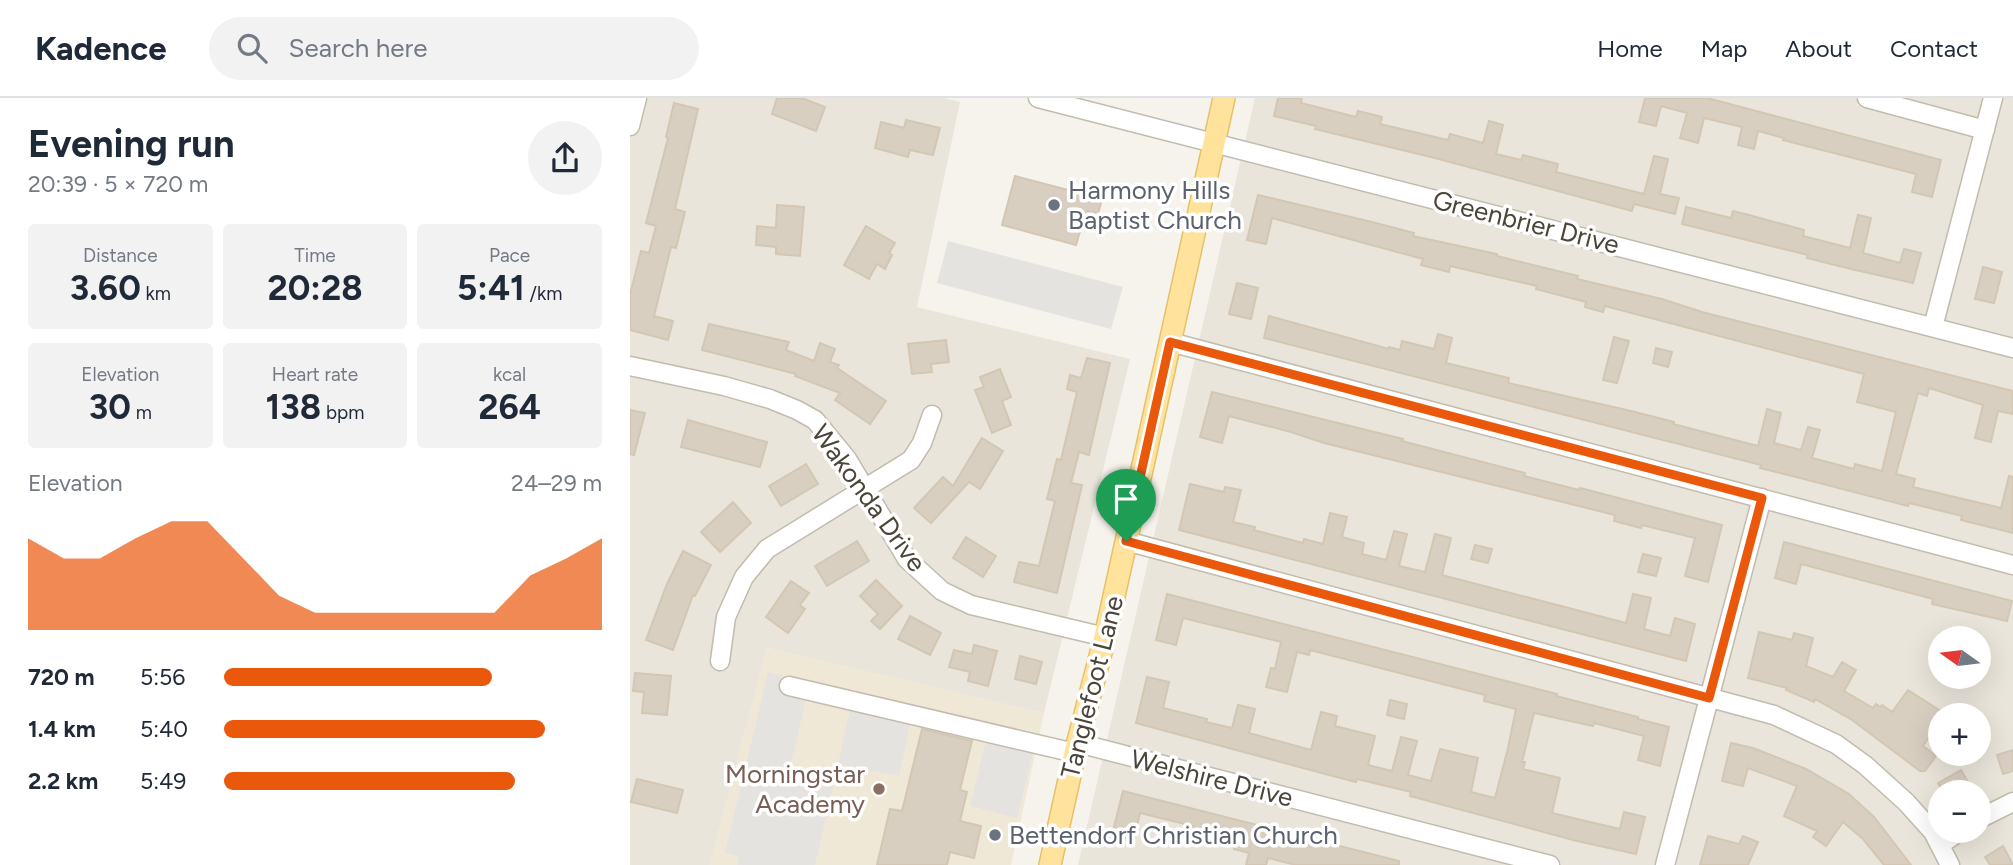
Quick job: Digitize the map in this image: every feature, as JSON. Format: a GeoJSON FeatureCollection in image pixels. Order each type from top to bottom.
{"type":"FeatureCollection","features":[{"type":"Feature","properties":{"kind":"main road","name":"Tanglefoot Lane"},"geometry":{"type":"LineString","coordinates":[[1050,865],[1076,748],[1105,637],[1224,98]]}},
{"type":"Feature","properties":{"kind":"street"},"geometry":{"type":"LineString","coordinates":[[630,126],[637,98]]}},
{"type":"Feature","properties":{"kind":"street","name":"Greenbrier Drive"},"geometry":{"type":"LineString","coordinates":[[1038,98],[2013,348]]}},
{"type":"Feature","properties":{"kind":"street"},"geometry":{"type":"LineString","coordinates":[[1867,98],[1985,130]]}},
{"type":"Feature","properties":{"kind":"street"},"geometry":{"type":"LineString","coordinates":[[1933,327],[1993,98]]}},
{"type":"Feature","properties":{"kind":"street"},"geometry":{"type":"LineString","coordinates":[[1170,342],[2013,565]]}},
{"type":"Feature","properties":{"kind":"street","name":"Wakonda Drive"},"geometry":{"type":"LineString","coordinates":[[630,366],[724,386],[769,399],[815,420],[847,458],[907,559],[942,591],[971,605],[1105,637]]}},
{"type":"Feature","properties":{"kind":"street"},"geometry":{"type":"LineString","coordinates":[[720,661],[726,617],[744,577],[767,549],[911,460],[922,443],[932,415]]}},
{"type":"Feature","properties":{"kind":"street"},"geometry":{"type":"LineString","coordinates":[[1665,865],[1762,498]]}},
{"type":"Feature","properties":{"kind":"street"},"geometry":{"type":"LineString","coordinates":[[1126,541],[1774,715],[1836,744],[1865,765],[1906,802],[1933,832],[1950,865]]}},
{"type":"Feature","properties":{"kind":"street","name":"Welshire Drive"},"geometry":{"type":"LineString","coordinates":[[789,686],[1076,748],[1550,865]]}},
{"type":"Feature","properties":{"kind":"street"},"geometry":{"type":"LineString","coordinates":[[1991,813],[2013,802]]}},
{"type":"Feature","properties":{"kind":"shaded area"},"geometry":{"type":"Polygon","coordinates":[[[630,98],[944,98],[960,102],[917,307],[1130,359],[1044,713],[767,648],[710,865],[630,865],[630,98]]]}},
{"type":"Feature","properties":{"kind":"shaded area"},"geometry":{"type":"Polygon","coordinates":[[[1255,98],[2013,98],[2013,865],[1078,865],[1255,98]]]}},
{"type":"Feature","properties":{"kind":"shaded area"},"geometry":{"type":"Polygon","coordinates":[[[948,241],[1123,287],[1111,329],[937,283],[948,241]]]}},
{"type":"Feature","properties":{"kind":"shaded area","name":"Morningstar Academy"},"geometry":{"type":"Polygon","coordinates":[[[767,648],[1044,713],[1011,865],[710,865],[767,648]]]}},
{"type":"Feature","properties":{"kind":"shaded area"},"geometry":{"type":"Polygon","coordinates":[[[768,672],[810,682],[789,772],[834,783],[815,865],[737,865],[739,856],[725,853],[768,672]]]}},
{"type":"Feature","properties":{"kind":"shaded area"},"geometry":{"type":"Polygon","coordinates":[[[850,710],[910,724],[899,776],[838,764],[850,710]]]}},
{"type":"Feature","properties":{"kind":"shaded area"},"geometry":{"type":"Polygon","coordinates":[[[986,741],[1033,752],[1017,818],[970,806],[986,741]]]}},
{"type":"Feature","properties":{"kind":"building"},"geometry":{"type":"Polygon","coordinates":[[[777,98],[802,98],[825,107],[816,131],[772,114],[777,98]]]}},
{"type":"Feature","properties":{"kind":"building"},"geometry":{"type":"Polygon","coordinates":[[[1278,98],[1302,98],[1301,103],[1356,117],[1358,111],[1382,117],[1380,124],[1448,140],[1450,134],[1483,143],[1489,121],[1503,125],[1496,154],[1521,160],[1523,155],[1558,164],[1556,172],[1644,194],[1654,156],[1668,159],[1660,194],[1679,198],[1675,214],[1634,204],[1632,211],[1315,129],[1316,126],[1274,116],[1278,98]]]}},
{"type":"Feature","properties":{"kind":"building"},"geometry":{"type":"Polygon","coordinates":[[[1645,98],[1707,98],[1941,160],[1932,197],[1912,192],[1916,174],[1783,140],[1784,138],[1758,131],[1754,149],[1738,145],[1742,127],[1704,118],[1698,143],[1680,138],[1687,113],[1661,106],[1656,126],[1639,122],[1645,98]]]}},
{"type":"Feature","properties":{"kind":"building"},"geometry":{"type":"Polygon","coordinates":[[[674,103],[698,109],[675,209],[685,212],[676,248],[671,247],[654,316],[673,321],[668,340],[630,330],[630,295],[641,251],[649,253],[656,226],[646,223],[668,138],[666,137],[674,103]]]}},
{"type":"Feature","properties":{"kind":"building"},"geometry":{"type":"Polygon","coordinates":[[[906,120],[940,128],[933,155],[910,150],[908,157],[875,148],[881,122],[904,128],[906,120]]]}},
{"type":"Feature","properties":{"kind":"building","name":"Harmony Hills Baptist Church"},"geometry":{"type":"Polygon","coordinates":[[[1015,176],[1102,199],[1098,214],[1086,211],[1076,245],[1002,225],[1015,176]]]}},
{"type":"Feature","properties":{"kind":"building"},"geometry":{"type":"Polygon","coordinates":[[[1258,195],[1414,233],[1413,236],[1497,254],[1578,276],[1577,279],[2013,391],[2013,414],[1998,411],[1991,442],[1975,438],[1983,405],[1929,388],[1927,396],[1918,393],[1896,474],[1915,479],[1913,487],[2001,508],[2009,476],[2013,477],[2013,533],[1961,520],[1962,516],[1909,503],[1908,506],[1760,468],[1761,465],[1264,338],[1269,316],[1389,349],[1400,350],[1402,341],[1434,349],[1438,334],[1452,338],[1446,363],[1509,378],[1508,383],[1631,411],[1758,446],[1767,409],[1781,413],[1774,443],[1801,450],[1808,427],[1820,430],[1812,458],[1854,469],[1855,464],[1882,471],[1896,412],[1857,402],[1864,374],[1605,306],[1603,312],[1585,307],[1586,302],[1536,289],[1537,286],[1450,266],[1449,272],[1421,265],[1423,259],[1272,218],[1266,244],[1247,240],[1258,195]]]}},
{"type":"Feature","properties":{"kind":"building"},"geometry":{"type":"Polygon","coordinates":[[[777,205],[804,207],[800,256],[776,254],[776,247],[756,245],[757,226],[776,228],[777,205]]]}},
{"type":"Feature","properties":{"kind":"building"},"geometry":{"type":"Polygon","coordinates":[[[1686,207],[1731,218],[1733,211],[1804,230],[1803,236],[1850,248],[1858,215],[1871,218],[1863,253],[1900,263],[1904,249],[1921,253],[1913,283],[1682,224],[1686,207]]]}},
{"type":"Feature","properties":{"kind":"building"},"geometry":{"type":"Polygon","coordinates":[[[866,226],[895,243],[885,269],[877,264],[869,279],[844,265],[866,226]]]}},
{"type":"Feature","properties":{"kind":"building"},"geometry":{"type":"Polygon","coordinates":[[[1983,267],[2002,272],[1994,303],[1975,299],[1983,267]]]}},
{"type":"Feature","properties":{"kind":"building"},"geometry":{"type":"Polygon","coordinates":[[[1237,283],[1258,288],[1251,319],[1229,314],[1237,283]]]}},
{"type":"Feature","properties":{"kind":"building"},"geometry":{"type":"Polygon","coordinates":[[[709,324],[789,342],[786,350],[814,361],[820,343],[835,349],[830,362],[839,365],[837,368],[886,401],[870,424],[835,400],[840,393],[795,376],[796,374],[702,350],[709,324]]]}},
{"type":"Feature","properties":{"kind":"building"},"geometry":{"type":"Polygon","coordinates":[[[1614,337],[1629,341],[1617,383],[1603,380],[1614,337]]]}},
{"type":"Feature","properties":{"kind":"building"},"geometry":{"type":"Polygon","coordinates":[[[946,340],[949,362],[931,364],[932,372],[912,374],[908,344],[946,340]]]}},
{"type":"Feature","properties":{"kind":"building"},"geometry":{"type":"Polygon","coordinates":[[[1656,348],[1672,352],[1668,367],[1653,363],[1656,348]]]}},
{"type":"Feature","properties":{"kind":"building"},"geometry":{"type":"Polygon","coordinates":[[[1087,358],[1110,363],[1089,455],[1079,452],[1071,483],[1082,485],[1057,593],[1014,582],[1019,562],[1039,566],[1055,501],[1047,499],[1057,459],[1061,460],[1077,392],[1067,389],[1070,375],[1081,378],[1087,358]]]}},
{"type":"Feature","properties":{"kind":"building"},"geometry":{"type":"Polygon","coordinates":[[[1000,369],[1011,397],[1002,401],[1011,425],[992,433],[975,390],[984,387],[980,377],[1000,369]]]}},
{"type":"Feature","properties":{"kind":"building"},"geometry":{"type":"Polygon","coordinates":[[[1212,392],[1403,439],[1402,441],[1525,473],[1524,476],[1722,525],[1708,582],[1685,576],[1695,538],[1614,521],[1615,515],[1324,443],[1229,416],[1222,443],[1200,437],[1212,392]]]}},
{"type":"Feature","properties":{"kind":"building"},"geometry":{"type":"Polygon","coordinates":[[[630,410],[645,413],[634,455],[630,454],[630,410]]]}},
{"type":"Feature","properties":{"kind":"building"},"geometry":{"type":"Polygon","coordinates":[[[688,420],[767,442],[760,467],[681,447],[688,420]]]}},
{"type":"Feature","properties":{"kind":"building"},"geometry":{"type":"Polygon","coordinates":[[[982,438],[1003,451],[980,489],[969,482],[931,523],[914,508],[943,477],[953,486],[982,438]]]}},
{"type":"Feature","properties":{"kind":"building"},"geometry":{"type":"Polygon","coordinates":[[[806,464],[818,484],[781,506],[769,486],[806,464]]]}},
{"type":"Feature","properties":{"kind":"building"},"geometry":{"type":"Polygon","coordinates":[[[1190,484],[1224,492],[1225,487],[1241,490],[1233,522],[1303,543],[1304,539],[1323,544],[1330,513],[1347,517],[1342,537],[1364,543],[1362,554],[1386,560],[1394,531],[1407,534],[1399,566],[1425,572],[1435,534],[1451,538],[1442,575],[1626,623],[1633,594],[1651,598],[1644,629],[1670,636],[1675,618],[1695,624],[1686,661],[1179,530],[1190,484]]]}},
{"type":"Feature","properties":{"kind":"building"},"geometry":{"type":"Polygon","coordinates":[[[733,502],[751,523],[720,552],[701,532],[733,502]]]}},
{"type":"Feature","properties":{"kind":"building"},"geometry":{"type":"Polygon","coordinates":[[[966,537],[996,556],[983,577],[953,558],[966,537]]]}},
{"type":"Feature","properties":{"kind":"building"},"geometry":{"type":"Polygon","coordinates":[[[857,541],[869,561],[827,586],[815,566],[857,541]]]}},
{"type":"Feature","properties":{"kind":"building"},"geometry":{"type":"Polygon","coordinates":[[[1784,542],[2012,601],[2007,621],[1932,604],[1933,599],[1801,564],[1796,584],[1775,578],[1784,542]]]}},
{"type":"Feature","properties":{"kind":"building"},"geometry":{"type":"Polygon","coordinates":[[[1475,545],[1492,549],[1488,563],[1471,559],[1475,545]]]}},
{"type":"Feature","properties":{"kind":"building"},"geometry":{"type":"Polygon","coordinates":[[[683,551],[711,565],[695,596],[693,595],[673,650],[646,640],[667,584],[683,551]]]}},
{"type":"Feature","properties":{"kind":"building"},"geometry":{"type":"Polygon","coordinates":[[[1643,554],[1661,558],[1656,576],[1638,572],[1643,554]]]}},
{"type":"Feature","properties":{"kind":"building"},"geometry":{"type":"Polygon","coordinates":[[[876,580],[902,606],[880,629],[871,621],[878,614],[860,596],[876,580]]]}},
{"type":"Feature","properties":{"kind":"building"},"geometry":{"type":"Polygon","coordinates":[[[791,581],[809,593],[800,605],[805,609],[788,633],[766,617],[791,581]]]}},
{"type":"Feature","properties":{"kind":"building"},"geometry":{"type":"Polygon","coordinates":[[[1167,594],[1557,694],[1556,696],[1669,727],[1660,766],[1638,760],[1644,736],[1594,723],[1593,726],[1534,713],[1522,762],[1525,762],[1523,769],[1560,778],[1552,813],[1620,829],[1624,812],[1645,817],[1636,854],[1410,796],[1411,792],[1357,779],[1356,782],[1136,723],[1147,677],[1169,682],[1163,708],[1232,728],[1238,705],[1255,709],[1249,733],[1311,750],[1321,712],[1337,716],[1335,726],[1375,736],[1368,765],[1392,771],[1401,737],[1417,741],[1408,775],[1431,781],[1440,749],[1478,758],[1471,792],[1495,798],[1508,748],[1516,709],[1484,701],[1485,695],[1310,650],[1309,655],[1297,652],[1287,692],[1266,687],[1271,668],[1275,669],[1281,642],[1183,618],[1176,645],[1156,640],[1167,594]]]}},
{"type":"Feature","properties":{"kind":"building"},"geometry":{"type":"Polygon","coordinates":[[[910,616],[941,633],[930,655],[898,639],[910,616]]]}},
{"type":"Feature","properties":{"kind":"building"},"geometry":{"type":"Polygon","coordinates":[[[1759,632],[1792,640],[1794,633],[1813,638],[1806,666],[1833,677],[1842,662],[1856,670],[1844,691],[1873,708],[1876,704],[1880,707],[1882,705],[1892,712],[1908,690],[1928,703],[1928,739],[1923,746],[1928,750],[1929,766],[1925,771],[1920,771],[1852,720],[1815,699],[1814,702],[1786,690],[1787,688],[1748,678],[1759,632]]]}},
{"type":"Feature","properties":{"kind":"building"},"geometry":{"type":"Polygon","coordinates":[[[974,645],[997,651],[988,686],[968,681],[970,672],[949,667],[954,650],[972,654],[974,645]]]}},
{"type":"Feature","properties":{"kind":"building"},"geometry":{"type":"Polygon","coordinates":[[[1020,656],[1042,662],[1036,684],[1015,679],[1020,656]]]}},
{"type":"Feature","properties":{"kind":"building"},"geometry":{"type":"Polygon","coordinates":[[[635,673],[671,676],[667,715],[642,713],[644,692],[633,691],[635,673]]]}},
{"type":"Feature","properties":{"kind":"building"},"geometry":{"type":"Polygon","coordinates":[[[1390,700],[1407,704],[1404,719],[1387,715],[1390,700]]]}},
{"type":"Feature","properties":{"kind":"building"},"geometry":{"type":"Polygon","coordinates":[[[922,729],[972,741],[960,790],[967,792],[960,821],[981,826],[974,858],[950,852],[947,865],[877,865],[890,809],[902,811],[922,729]]]}},
{"type":"Feature","properties":{"kind":"building"},"geometry":{"type":"Polygon","coordinates":[[[1731,743],[1753,748],[1806,769],[1849,794],[1874,817],[1911,865],[1884,865],[1863,839],[1843,822],[1826,846],[1813,837],[1817,831],[1784,816],[1797,786],[1748,768],[1743,786],[1722,781],[1731,743]]]}},
{"type":"Feature","properties":{"kind":"building"},"geometry":{"type":"Polygon","coordinates":[[[2013,750],[2013,771],[2003,774],[1997,755],[2013,750]]]}},
{"type":"Feature","properties":{"kind":"building"},"geometry":{"type":"Polygon","coordinates":[[[1961,770],[1967,780],[1943,780],[1961,770]]]}},
{"type":"Feature","properties":{"kind":"building"},"geometry":{"type":"Polygon","coordinates":[[[637,779],[683,790],[677,813],[631,802],[637,779]]]}},
{"type":"Feature","properties":{"kind":"building"},"geometry":{"type":"Polygon","coordinates":[[[1123,791],[1399,861],[1399,865],[1296,865],[1268,858],[1266,865],[1246,865],[1249,853],[1207,840],[1208,833],[1193,829],[1193,826],[1140,813],[1134,840],[1112,835],[1123,791]]]}},
{"type":"Feature","properties":{"kind":"building"},"geometry":{"type":"Polygon","coordinates":[[[1708,836],[1739,844],[1743,836],[1758,842],[1748,865],[1700,865],[1708,836]]]}},
{"type":"Feature","properties":{"kind":"building"},"geometry":{"type":"Polygon","coordinates":[[[2003,846],[2013,865],[1990,865],[1985,857],[2003,846]]]}},
{"type":"Feature","properties":{"kind":"place","name":"Harmony Hills Baptist Church"},"geometry":{"type":"Point","coordinates":[1054,205]}},
{"type":"Feature","properties":{"kind":"place","name":"Morningstar Academy"},"geometry":{"type":"Point","coordinates":[879,789]}},
{"type":"Feature","properties":{"kind":"place","name":"Bettendorf Christian Church"},"geometry":{"type":"Point","coordinates":[995,835]}},
{"type":"Feature","properties":{"kind":"route"},"geometry":{"type":"LineString","coordinates":[[1170,342],[1762,498],[1709,698],[1126,541],[1170,342]]}}]}
